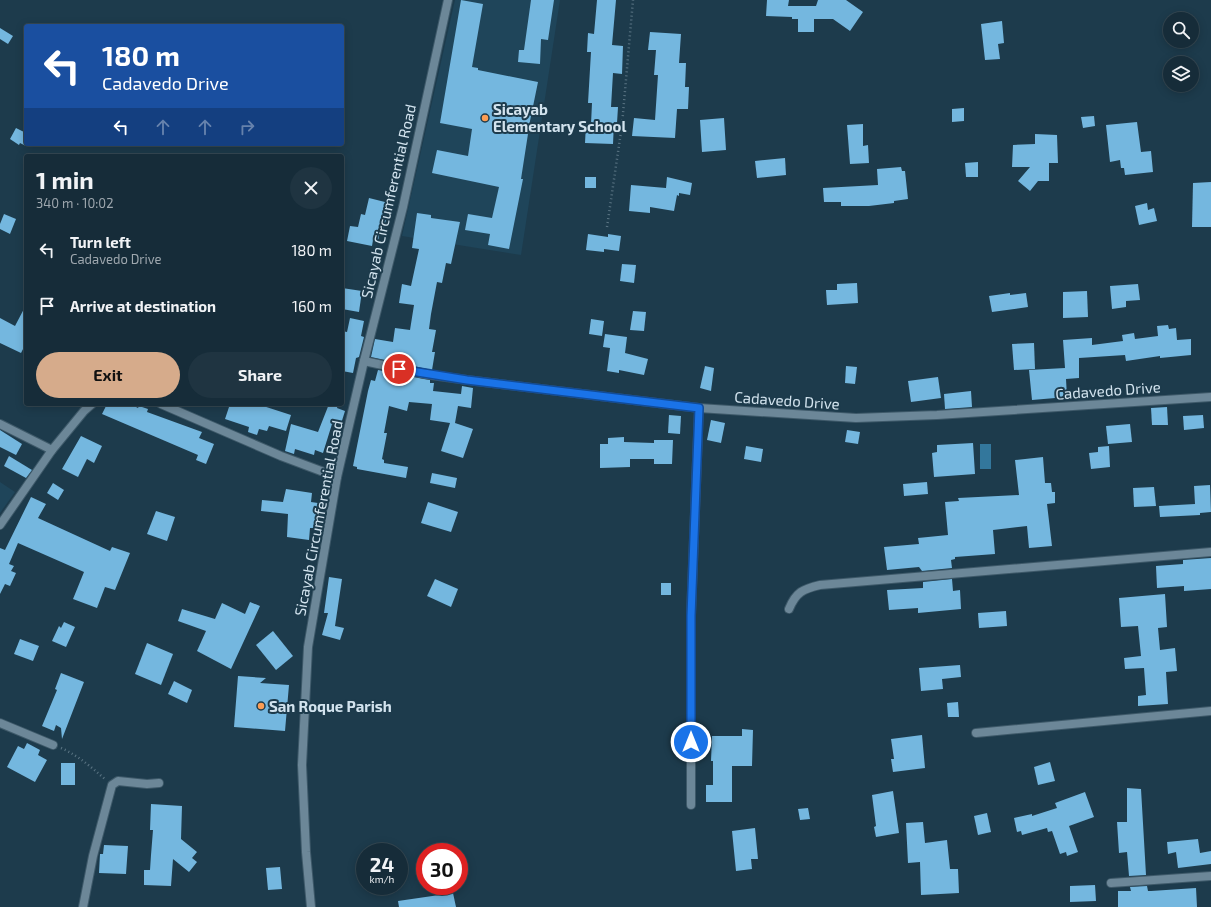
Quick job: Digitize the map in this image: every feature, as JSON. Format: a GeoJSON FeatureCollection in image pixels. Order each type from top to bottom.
{"type":"FeatureCollection","features":[{"type":"Feature","properties":{"kind":"street","name":"Sicayab Circumferential Road"},"geometry":{"type":"LineString","coordinates":[[311,907],[306,852],[302,765],[304,698],[308,647],[337,477],[364,361],[403,207],[448,0]]}},
{"type":"Feature","properties":{"kind":"street","name":"Cadavedo Drive"},"geometry":{"type":"LineString","coordinates":[[364,361],[424,374],[699,408],[856,418],[936,415],[1211,397]]}},
{"type":"Feature","properties":{"kind":"street"},"geometry":{"type":"LineString","coordinates":[[0,524],[52,450],[90,406]]}},
{"type":"Feature","properties":{"kind":"street"},"geometry":{"type":"LineString","coordinates":[[166,406],[281,456],[337,477]]}},
{"type":"Feature","properties":{"kind":"street"},"geometry":{"type":"LineString","coordinates":[[691,805],[691,616],[699,408]]}},
{"type":"Feature","properties":{"kind":"street"},"geometry":{"type":"LineString","coordinates":[[0,424],[52,450]]}},
{"type":"Feature","properties":{"kind":"street"},"geometry":{"type":"LineString","coordinates":[[789,609],[794,597],[807,588],[820,585],[1211,552]]}},
{"type":"Feature","properties":{"kind":"street"},"geometry":{"type":"LineString","coordinates":[[976,733],[1211,711]]}},
{"type":"Feature","properties":{"kind":"street"},"geometry":{"type":"LineString","coordinates":[[0,723],[53,745]]}},
{"type":"Feature","properties":{"kind":"street"},"geometry":{"type":"LineString","coordinates":[[83,907],[93,856],[112,785],[118,781],[147,784],[159,783]]}},
{"type":"Feature","properties":{"kind":"street"},"geometry":{"type":"LineString","coordinates":[[1111,883],[1211,876]]}},
{"type":"Feature","properties":{"kind":"path"},"geometry":{"type":"LineString","coordinates":[[607,227],[622,125],[633,0]]}},
{"type":"Feature","properties":{"kind":"path"},"geometry":{"type":"LineString","coordinates":[[53,745],[75,754],[112,785]]}},
{"type":"Feature","properties":{"kind":"shaded area","name":"Sicayab Elementary School"},"geometry":{"type":"Polygon","coordinates":[[[455,0],[560,0],[521,255],[402,236],[455,0]]]}},
{"type":"Feature","properties":{"kind":"shaded area"},"geometry":{"type":"Polygon","coordinates":[[[980,444],[991,444],[991,469],[980,469],[980,444]]]}},
{"type":"Feature","properties":{"kind":"shaded area"},"geometry":{"type":"Polygon","coordinates":[[[0,482],[15,492],[0,513],[0,482]]]}},
{"type":"Feature","properties":{"kind":"building"},"geometry":{"type":"Polygon","coordinates":[[[461,0],[483,4],[472,67],[478,68],[478,70],[538,82],[521,179],[523,179],[509,249],[488,245],[490,234],[465,230],[468,214],[492,218],[499,187],[432,173],[437,150],[468,156],[472,129],[440,123],[461,0]]]}},
{"type":"Feature","properties":{"kind":"building"},"geometry":{"type":"Polygon","coordinates":[[[531,0],[554,0],[548,40],[541,39],[540,64],[518,62],[519,50],[524,50],[531,0]]]}},
{"type":"Feature","properties":{"kind":"building"},"geometry":{"type":"Polygon","coordinates":[[[597,0],[616,0],[612,45],[623,46],[622,74],[613,73],[611,107],[618,107],[617,123],[614,122],[613,144],[585,143],[586,124],[591,124],[592,103],[588,103],[591,52],[587,52],[588,33],[594,34],[597,0]]]}},
{"type":"Feature","properties":{"kind":"building"},"geometry":{"type":"Polygon","coordinates":[[[767,0],[789,0],[788,6],[816,6],[818,0],[846,0],[863,12],[850,31],[833,19],[814,19],[814,32],[798,32],[798,19],[792,19],[792,17],[766,16],[767,0]]]}},
{"type":"Feature","properties":{"kind":"building"},"geometry":{"type":"Polygon","coordinates":[[[1002,21],[1004,43],[998,44],[1000,59],[985,60],[981,24],[1002,21]]]}},
{"type":"Feature","properties":{"kind":"building"},"geometry":{"type":"Polygon","coordinates":[[[0,28],[13,36],[8,44],[0,39],[0,28]]]}},
{"type":"Feature","properties":{"kind":"building"},"geometry":{"type":"Polygon","coordinates":[[[650,32],[681,34],[679,63],[686,63],[685,87],[689,87],[688,109],[677,109],[675,138],[632,136],[634,118],[655,120],[658,75],[654,75],[656,50],[648,50],[650,32]]]}},
{"type":"Feature","properties":{"kind":"building"},"geometry":{"type":"Polygon","coordinates":[[[964,108],[964,121],[952,122],[952,109],[964,108]]]}},
{"type":"Feature","properties":{"kind":"building"},"geometry":{"type":"Polygon","coordinates":[[[1094,116],[1095,126],[1083,128],[1081,117],[1094,116]]]}},
{"type":"Feature","properties":{"kind":"building"},"geometry":{"type":"Polygon","coordinates":[[[724,118],[726,150],[702,152],[700,120],[724,118]]]}},
{"type":"Feature","properties":{"kind":"building"},"geometry":{"type":"Polygon","coordinates":[[[1137,122],[1141,152],[1151,151],[1153,172],[1125,175],[1124,168],[1121,168],[1120,160],[1110,162],[1106,125],[1137,122]]]}},
{"type":"Feature","properties":{"kind":"building"},"geometry":{"type":"Polygon","coordinates":[[[863,124],[863,146],[868,145],[869,163],[850,164],[847,125],[863,124]]]}},
{"type":"Feature","properties":{"kind":"building"},"geometry":{"type":"Polygon","coordinates":[[[16,128],[24,132],[24,145],[20,143],[19,145],[10,139],[16,128]]]}},
{"type":"Feature","properties":{"kind":"building"},"geometry":{"type":"Polygon","coordinates":[[[1035,134],[1057,135],[1058,163],[1049,163],[1049,181],[1038,181],[1030,191],[1018,181],[1030,167],[1012,167],[1013,145],[1035,144],[1035,134]]]}},
{"type":"Feature","properties":{"kind":"building"},"geometry":{"type":"Polygon","coordinates":[[[785,158],[786,175],[757,178],[755,161],[785,158]]]}},
{"type":"Feature","properties":{"kind":"building"},"geometry":{"type":"Polygon","coordinates":[[[978,162],[978,177],[966,177],[965,163],[978,162]]]}},
{"type":"Feature","properties":{"kind":"building"},"geometry":{"type":"Polygon","coordinates":[[[901,167],[902,171],[905,171],[908,199],[894,201],[894,203],[869,206],[841,206],[841,202],[824,202],[823,188],[878,185],[877,169],[901,167]]]}},
{"type":"Feature","properties":{"kind":"building"},"geometry":{"type":"Polygon","coordinates":[[[585,177],[596,177],[596,188],[585,188],[585,177]]]}},
{"type":"Feature","properties":{"kind":"building"},"geometry":{"type":"Polygon","coordinates":[[[667,177],[692,183],[690,195],[679,193],[679,196],[677,195],[674,211],[650,207],[650,213],[629,211],[631,185],[666,188],[667,177]]]}},
{"type":"Feature","properties":{"kind":"building"},"geometry":{"type":"Polygon","coordinates":[[[1211,182],[1211,227],[1192,227],[1193,183],[1211,182]]]}},
{"type":"Feature","properties":{"kind":"building"},"geometry":{"type":"Polygon","coordinates":[[[369,198],[393,204],[389,220],[386,219],[384,228],[381,227],[378,241],[373,240],[372,246],[347,241],[350,226],[358,227],[361,214],[365,215],[369,198]]]}},
{"type":"Feature","properties":{"kind":"building"},"geometry":{"type":"Polygon","coordinates":[[[1147,203],[1148,210],[1154,208],[1157,221],[1139,225],[1135,206],[1147,203]]]}},
{"type":"Feature","properties":{"kind":"building"},"geometry":{"type":"Polygon","coordinates":[[[417,213],[431,215],[431,218],[460,222],[451,264],[446,263],[442,283],[437,282],[429,329],[436,330],[432,352],[435,352],[432,370],[371,357],[375,339],[393,342],[395,328],[410,330],[414,305],[399,303],[402,284],[411,286],[419,249],[412,248],[417,213]]]}},
{"type":"Feature","properties":{"kind":"building"},"geometry":{"type":"Polygon","coordinates":[[[4,214],[16,219],[10,234],[0,229],[0,224],[4,214]]]}},
{"type":"Feature","properties":{"kind":"building"},"geometry":{"type":"Polygon","coordinates":[[[588,234],[608,237],[608,234],[621,236],[619,251],[604,249],[604,252],[586,250],[588,234]]]}},
{"type":"Feature","properties":{"kind":"building"},"geometry":{"type":"Polygon","coordinates":[[[622,264],[636,265],[634,283],[620,281],[622,264]]]}},
{"type":"Feature","properties":{"kind":"building"},"geometry":{"type":"Polygon","coordinates":[[[857,283],[858,303],[827,305],[826,290],[837,290],[837,284],[857,283]]]}},
{"type":"Feature","properties":{"kind":"building"},"geometry":{"type":"Polygon","coordinates":[[[1138,284],[1140,300],[1126,301],[1126,307],[1112,309],[1110,286],[1138,284]]]}},
{"type":"Feature","properties":{"kind":"building"},"geometry":{"type":"Polygon","coordinates":[[[344,288],[362,291],[359,312],[344,309],[344,288]]]}},
{"type":"Feature","properties":{"kind":"building"},"geometry":{"type":"Polygon","coordinates":[[[1087,291],[1088,317],[1063,318],[1063,292],[1087,291]]]}},
{"type":"Feature","properties":{"kind":"building"},"geometry":{"type":"Polygon","coordinates":[[[1010,293],[1010,295],[1026,293],[1028,307],[992,312],[989,296],[1010,293]]]}},
{"type":"Feature","properties":{"kind":"building"},"geometry":{"type":"Polygon","coordinates":[[[24,309],[24,347],[21,353],[0,343],[0,318],[15,326],[24,309]]]}},
{"type":"Feature","properties":{"kind":"building"},"geometry":{"type":"Polygon","coordinates":[[[633,311],[646,312],[644,331],[630,330],[633,311]]]}},
{"type":"Feature","properties":{"kind":"building"},"geometry":{"type":"Polygon","coordinates":[[[350,318],[364,321],[361,336],[364,337],[359,357],[356,358],[353,373],[344,371],[344,331],[347,332],[350,318]]]}},
{"type":"Feature","properties":{"kind":"building"},"geometry":{"type":"Polygon","coordinates":[[[591,319],[604,321],[602,336],[589,334],[591,319]]]}},
{"type":"Feature","properties":{"kind":"building"},"geometry":{"type":"Polygon","coordinates":[[[1168,325],[1169,329],[1176,328],[1177,340],[1191,339],[1191,355],[1160,358],[1160,356],[1126,361],[1125,355],[1079,358],[1079,378],[1066,379],[1067,397],[1032,400],[1029,370],[1065,368],[1063,340],[1092,338],[1092,345],[1123,341],[1122,335],[1134,333],[1135,339],[1158,336],[1157,326],[1168,325]]]}},
{"type":"Feature","properties":{"kind":"building"},"geometry":{"type":"Polygon","coordinates":[[[605,334],[627,337],[625,353],[648,359],[644,375],[619,370],[619,373],[607,371],[610,348],[603,347],[605,334]]]}},
{"type":"Feature","properties":{"kind":"building"},"geometry":{"type":"Polygon","coordinates":[[[1034,343],[1035,369],[1014,370],[1012,344],[1034,343]]]}},
{"type":"Feature","properties":{"kind":"building"},"geometry":{"type":"Polygon","coordinates":[[[705,366],[714,368],[711,391],[700,388],[705,366]]]}},
{"type":"Feature","properties":{"kind":"building"},"geometry":{"type":"Polygon","coordinates":[[[846,366],[857,367],[855,384],[845,383],[846,366]]]}},
{"type":"Feature","properties":{"kind":"building"},"geometry":{"type":"Polygon","coordinates":[[[378,370],[430,380],[430,383],[434,383],[433,391],[461,394],[462,386],[473,388],[471,408],[458,406],[455,423],[473,429],[463,458],[441,451],[450,423],[430,420],[432,404],[409,402],[407,411],[389,406],[384,433],[387,433],[382,459],[384,460],[384,463],[408,467],[406,478],[357,469],[357,467],[353,466],[368,391],[371,380],[375,381],[378,370]]]}},
{"type":"Feature","properties":{"kind":"building"},"geometry":{"type":"Polygon","coordinates":[[[938,377],[941,398],[911,402],[908,381],[938,377]]]}},
{"type":"Feature","properties":{"kind":"building"},"geometry":{"type":"Polygon","coordinates":[[[971,391],[972,407],[945,409],[944,394],[971,391]]]}},
{"type":"Feature","properties":{"kind":"building"},"geometry":{"type":"Polygon","coordinates":[[[106,406],[134,406],[138,408],[139,406],[148,409],[147,412],[202,432],[199,438],[214,444],[206,464],[196,460],[198,455],[102,414],[106,406]]]}},
{"type":"Feature","properties":{"kind":"building"},"geometry":{"type":"Polygon","coordinates":[[[229,406],[263,406],[291,415],[286,431],[269,426],[267,431],[259,429],[257,435],[248,432],[249,427],[225,419],[229,406]]]}},
{"type":"Feature","properties":{"kind":"building"},"geometry":{"type":"Polygon","coordinates":[[[328,406],[338,406],[337,408],[345,411],[340,427],[332,424],[323,453],[315,450],[314,455],[295,449],[294,454],[285,451],[291,424],[318,432],[328,406]]]}},
{"type":"Feature","properties":{"kind":"building"},"geometry":{"type":"Polygon","coordinates":[[[1167,407],[1168,425],[1152,425],[1151,408],[1167,407]]]}},
{"type":"Feature","properties":{"kind":"building"},"geometry":{"type":"Polygon","coordinates":[[[669,415],[681,416],[680,434],[668,433],[669,415]]]}},
{"type":"Feature","properties":{"kind":"building"},"geometry":{"type":"Polygon","coordinates":[[[1203,415],[1204,428],[1184,430],[1183,416],[1203,415]]]}},
{"type":"Feature","properties":{"kind":"building"},"geometry":{"type":"Polygon","coordinates":[[[711,420],[725,423],[721,443],[707,440],[711,420]]]}},
{"type":"Feature","properties":{"kind":"building"},"geometry":{"type":"Polygon","coordinates":[[[1130,424],[1132,442],[1108,444],[1106,426],[1130,424]]]}},
{"type":"Feature","properties":{"kind":"building"},"geometry":{"type":"Polygon","coordinates":[[[0,430],[22,444],[16,455],[0,447],[0,430]]]}},
{"type":"Feature","properties":{"kind":"building"},"geometry":{"type":"Polygon","coordinates":[[[847,430],[860,432],[858,444],[845,442],[847,430]]]}},
{"type":"Feature","properties":{"kind":"building"},"geometry":{"type":"Polygon","coordinates":[[[81,436],[102,446],[94,463],[87,459],[78,477],[62,469],[81,436]]]}},
{"type":"Feature","properties":{"kind":"building"},"geometry":{"type":"Polygon","coordinates":[[[624,437],[624,442],[654,443],[654,440],[673,440],[672,464],[654,464],[654,459],[630,459],[630,467],[600,468],[600,444],[608,444],[608,438],[624,437]]]}},
{"type":"Feature","properties":{"kind":"building"},"geometry":{"type":"Polygon","coordinates":[[[973,443],[975,474],[934,477],[932,453],[937,452],[937,445],[973,443]]]}},
{"type":"Feature","properties":{"kind":"building"},"geometry":{"type":"Polygon","coordinates":[[[746,446],[763,449],[761,462],[744,459],[746,446]]]}},
{"type":"Feature","properties":{"kind":"building"},"geometry":{"type":"Polygon","coordinates":[[[1109,446],[1110,467],[1091,469],[1089,453],[1098,452],[1098,447],[1109,446]]]}},
{"type":"Feature","properties":{"kind":"building"},"geometry":{"type":"Polygon","coordinates":[[[9,456],[32,470],[26,478],[4,466],[9,456]]]}},
{"type":"Feature","properties":{"kind":"building"},"geometry":{"type":"Polygon","coordinates":[[[1043,457],[1045,483],[1051,483],[1052,492],[1055,492],[1055,503],[1047,504],[1052,546],[1029,548],[1027,526],[993,530],[995,554],[955,557],[955,559],[951,560],[952,568],[922,571],[919,567],[887,570],[884,547],[919,544],[918,538],[948,535],[945,502],[959,501],[958,498],[1019,495],[1015,460],[1043,457]]]}},
{"type":"Feature","properties":{"kind":"building"},"geometry":{"type":"Polygon","coordinates":[[[432,473],[457,478],[455,488],[430,483],[432,473]]]}},
{"type":"Feature","properties":{"kind":"building"},"geometry":{"type":"Polygon","coordinates":[[[927,482],[928,494],[904,496],[903,484],[927,482]]]}},
{"type":"Feature","properties":{"kind":"building"},"geometry":{"type":"Polygon","coordinates":[[[53,483],[64,490],[58,500],[47,493],[53,483]]]}},
{"type":"Feature","properties":{"kind":"building"},"geometry":{"type":"Polygon","coordinates":[[[1210,485],[1211,512],[1200,513],[1200,515],[1160,517],[1159,506],[1195,504],[1194,486],[1210,485]]]}},
{"type":"Feature","properties":{"kind":"building"},"geometry":{"type":"Polygon","coordinates":[[[1154,487],[1156,506],[1134,507],[1133,488],[1154,487]]]}},
{"type":"Feature","properties":{"kind":"building"},"geometry":{"type":"Polygon","coordinates":[[[286,489],[312,493],[311,502],[318,503],[315,528],[310,528],[309,540],[287,537],[288,514],[261,511],[262,500],[283,502],[286,489]]]}},
{"type":"Feature","properties":{"kind":"building"},"geometry":{"type":"Polygon","coordinates":[[[31,497],[46,504],[38,518],[110,551],[112,547],[130,553],[115,590],[105,587],[97,608],[73,599],[84,572],[18,543],[9,564],[14,566],[11,571],[16,573],[10,586],[5,584],[0,594],[0,548],[5,550],[31,497]]]}},
{"type":"Feature","properties":{"kind":"building"},"geometry":{"type":"Polygon","coordinates":[[[428,502],[458,512],[451,532],[421,523],[428,502]]]}},
{"type":"Feature","properties":{"kind":"building"},"geometry":{"type":"Polygon","coordinates":[[[156,511],[175,517],[167,541],[147,534],[156,511]]]}},
{"type":"Feature","properties":{"kind":"building"},"geometry":{"type":"Polygon","coordinates":[[[1211,558],[1211,589],[1184,591],[1184,586],[1157,588],[1156,566],[1183,564],[1183,560],[1211,558]]]}},
{"type":"Feature","properties":{"kind":"building"},"geometry":{"type":"Polygon","coordinates":[[[329,577],[342,579],[335,626],[344,628],[340,640],[322,635],[328,613],[324,613],[329,577]]]}},
{"type":"Feature","properties":{"kind":"building"},"geometry":{"type":"Polygon","coordinates":[[[435,579],[458,589],[451,607],[427,596],[435,579]]]}},
{"type":"Feature","properties":{"kind":"building"},"geometry":{"type":"Polygon","coordinates":[[[952,579],[953,591],[960,590],[961,609],[918,613],[918,608],[889,610],[887,590],[923,588],[923,582],[952,579]]]}},
{"type":"Feature","properties":{"kind":"building"},"geometry":{"type":"Polygon","coordinates":[[[661,583],[671,583],[671,595],[661,595],[661,583]]]}},
{"type":"Feature","properties":{"kind":"building"},"geometry":{"type":"Polygon","coordinates":[[[1165,594],[1167,627],[1158,628],[1160,650],[1175,648],[1177,671],[1166,672],[1168,704],[1138,706],[1138,696],[1146,695],[1144,668],[1125,669],[1124,658],[1141,656],[1138,626],[1121,627],[1119,598],[1165,594]]]}},
{"type":"Feature","properties":{"kind":"building"},"geometry":{"type":"Polygon","coordinates":[[[250,602],[260,606],[231,669],[197,651],[206,631],[178,621],[182,609],[215,619],[222,603],[245,614],[250,602]]]}},
{"type":"Feature","properties":{"kind":"building"},"geometry":{"type":"Polygon","coordinates":[[[1006,611],[1007,626],[979,628],[978,613],[1006,611]]]}},
{"type":"Feature","properties":{"kind":"building"},"geometry":{"type":"Polygon","coordinates":[[[64,622],[75,627],[66,647],[52,641],[59,626],[61,628],[64,622]]]}},
{"type":"Feature","properties":{"kind":"building"},"geometry":{"type":"Polygon","coordinates":[[[273,631],[293,656],[276,670],[256,645],[273,631]]]}},
{"type":"Feature","properties":{"kind":"building"},"geometry":{"type":"Polygon","coordinates":[[[20,639],[39,646],[33,661],[14,654],[20,639]]]}},
{"type":"Feature","properties":{"kind":"building"},"geometry":{"type":"Polygon","coordinates":[[[147,643],[173,654],[161,685],[135,674],[147,643]]]}},
{"type":"Feature","properties":{"kind":"building"},"geometry":{"type":"Polygon","coordinates":[[[960,665],[961,677],[942,679],[943,689],[921,691],[919,668],[960,665]]]}},
{"type":"Feature","properties":{"kind":"building"},"geometry":{"type":"Polygon","coordinates":[[[61,673],[84,682],[62,739],[61,728],[56,725],[54,731],[42,726],[57,690],[55,689],[61,673]]]}},
{"type":"Feature","properties":{"kind":"building","name":"San Roque Parish"},"geometry":{"type":"Polygon","coordinates":[[[238,676],[266,678],[260,683],[289,685],[285,731],[234,727],[238,676]]]}},
{"type":"Feature","properties":{"kind":"building"},"geometry":{"type":"Polygon","coordinates":[[[174,681],[192,690],[187,703],[168,694],[174,681]]]}},
{"type":"Feature","properties":{"kind":"building"},"geometry":{"type":"Polygon","coordinates":[[[958,702],[959,717],[948,717],[947,703],[958,702]]]}},
{"type":"Feature","properties":{"kind":"building"},"geometry":{"type":"Polygon","coordinates":[[[742,729],[753,730],[752,766],[732,766],[732,802],[706,802],[706,785],[713,785],[713,761],[711,761],[712,736],[742,736],[742,729]]]}},
{"type":"Feature","properties":{"kind":"building"},"geometry":{"type":"Polygon","coordinates":[[[922,735],[925,768],[893,772],[891,759],[894,759],[891,739],[922,735]]]}},
{"type":"Feature","properties":{"kind":"building"},"geometry":{"type":"Polygon","coordinates":[[[27,743],[40,750],[38,755],[47,760],[35,782],[7,767],[18,746],[24,749],[27,743]]]}},
{"type":"Feature","properties":{"kind":"building"},"geometry":{"type":"Polygon","coordinates":[[[1050,762],[1055,781],[1038,785],[1034,767],[1050,762]]]}},
{"type":"Feature","properties":{"kind":"building"},"geometry":{"type":"Polygon","coordinates":[[[61,763],[75,763],[75,785],[61,785],[61,763]]]}},
{"type":"Feature","properties":{"kind":"building"},"geometry":{"type":"Polygon","coordinates":[[[1127,788],[1141,789],[1146,875],[1129,876],[1127,852],[1119,853],[1117,822],[1127,822],[1127,788]]]}},
{"type":"Feature","properties":{"kind":"building"},"geometry":{"type":"Polygon","coordinates":[[[893,791],[899,833],[876,837],[872,795],[893,791]]]}},
{"type":"Feature","properties":{"kind":"building"},"geometry":{"type":"Polygon","coordinates":[[[1085,792],[1094,817],[1069,826],[1078,852],[1067,856],[1066,852],[1060,854],[1052,831],[1048,832],[1047,828],[1022,835],[1021,831],[1017,832],[1014,818],[1032,814],[1032,816],[1057,808],[1055,803],[1085,792]]]}},
{"type":"Feature","properties":{"kind":"building"},"geometry":{"type":"Polygon","coordinates":[[[151,804],[182,806],[181,839],[197,852],[192,858],[197,862],[189,872],[173,859],[171,886],[144,885],[144,870],[150,870],[153,830],[150,830],[151,804]]]}},
{"type":"Feature","properties":{"kind":"building"},"geometry":{"type":"Polygon","coordinates":[[[808,808],[810,819],[800,820],[798,809],[808,808]]]}},
{"type":"Feature","properties":{"kind":"building"},"geometry":{"type":"Polygon","coordinates":[[[987,813],[991,832],[978,835],[974,816],[987,813]]]}},
{"type":"Feature","properties":{"kind":"building"},"geometry":{"type":"Polygon","coordinates":[[[923,822],[925,843],[947,840],[950,869],[958,869],[959,893],[921,895],[920,862],[908,863],[906,823],[923,822]]]}},
{"type":"Feature","properties":{"kind":"building"},"geometry":{"type":"Polygon","coordinates":[[[755,828],[758,859],[751,859],[752,869],[736,871],[732,831],[755,828]]]}},
{"type":"Feature","properties":{"kind":"building"},"geometry":{"type":"Polygon","coordinates":[[[1198,839],[1200,853],[1211,851],[1211,864],[1178,868],[1176,852],[1168,854],[1167,842],[1198,839]]]}},
{"type":"Feature","properties":{"kind":"building"},"geometry":{"type":"Polygon","coordinates":[[[104,845],[128,846],[126,874],[99,873],[100,854],[103,854],[104,845]]]}},
{"type":"Feature","properties":{"kind":"building"},"geometry":{"type":"Polygon","coordinates":[[[280,867],[282,889],[268,890],[266,868],[280,867]]]}},
{"type":"Feature","properties":{"kind":"building"},"geometry":{"type":"Polygon","coordinates":[[[1095,885],[1096,901],[1070,902],[1070,886],[1095,885]]]}},
{"type":"Feature","properties":{"kind":"building"},"geometry":{"type":"Polygon","coordinates":[[[1147,886],[1148,891],[1196,888],[1197,907],[1118,907],[1118,891],[1131,891],[1130,887],[1147,886]]]}},
{"type":"Feature","properties":{"kind":"building"},"geometry":{"type":"Polygon","coordinates":[[[439,895],[453,895],[456,907],[399,907],[398,901],[439,895]]]}},
{"type":"Feature","properties":{"kind":"place","name":"Sicayab Elementary School"},"geometry":{"type":"Point","coordinates":[485,118]}},
{"type":"Feature","properties":{"kind":"place","name":"San Roque Parish"},"geometry":{"type":"Point","coordinates":[261,706]}},
{"type":"Feature","properties":{"kind":"route"},"geometry":{"type":"LineString","coordinates":[[399,369],[514,387],[596,394],[699,408],[691,616],[691,742]]}}]}
